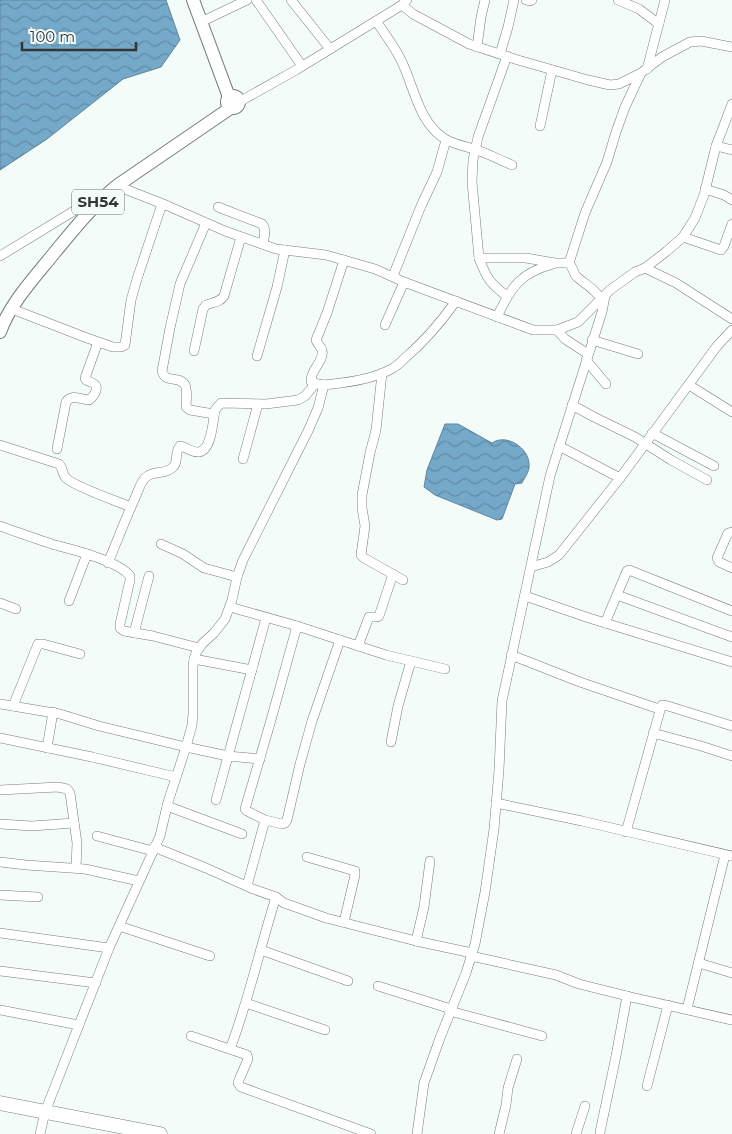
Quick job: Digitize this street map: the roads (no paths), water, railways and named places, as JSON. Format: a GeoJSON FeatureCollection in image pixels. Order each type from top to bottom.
{"type":"FeatureCollection","features":[{"type":"Feature","properties":{"kind":"highway"},"geometry":{"type":"LineString","coordinates":[[0,1103],[133,1132],[160,1134]]}},
{"type":"Feature","properties":{"kind":"main road"},"geometry":{"type":"LineString","coordinates":[[192,0],[234,102]]}},
{"type":"Feature","properties":{"kind":"main road","name":"SH54"},"geometry":{"type":"LineString","coordinates":[[0,332],[12,308],[36,275],[104,195],[234,102]]}},
{"type":"Feature","properties":{"kind":"street"},"geometry":{"type":"LineString","coordinates":[[201,22],[247,0]]}},
{"type":"Feature","properties":{"kind":"street"},"geometry":{"type":"LineString","coordinates":[[256,0],[302,66]]}},
{"type":"Feature","properties":{"kind":"street"},"geometry":{"type":"LineString","coordinates":[[291,0],[330,49]]}},
{"type":"Feature","properties":{"kind":"street"},"geometry":{"type":"LineString","coordinates":[[477,47],[481,17],[486,0]]}},
{"type":"Feature","properties":{"kind":"street"},"geometry":{"type":"LineString","coordinates":[[506,296],[488,280],[479,258],[472,182],[475,149],[503,55],[514,0]]}},
{"type":"Feature","properties":{"kind":"street"},"geometry":{"type":"LineString","coordinates":[[526,0],[532,0]]}},
{"type":"Feature","properties":{"kind":"street"},"geometry":{"type":"LineString","coordinates":[[618,0],[639,9],[659,24]]}},
{"type":"Feature","properties":{"kind":"street"},"geometry":{"type":"LineString","coordinates":[[569,263],[585,213],[607,162],[625,107],[644,71],[665,0]]}},
{"type":"Feature","properties":{"kind":"street"},"geometry":{"type":"LineString","coordinates":[[234,102],[302,66],[404,2],[414,14],[469,44],[552,70],[610,85],[620,84],[644,71],[662,57],[690,42],[701,41],[732,47]]}},
{"type":"Feature","properties":{"kind":"street"},"geometry":{"type":"LineString","coordinates":[[376,21],[402,61],[422,112],[434,129],[446,140],[475,149],[512,165]]}},
{"type":"Feature","properties":{"kind":"street"},"geometry":{"type":"LineString","coordinates":[[540,126],[552,70]]}},
{"type":"Feature","properties":{"kind":"street"},"geometry":{"type":"LineString","coordinates":[[118,185],[125,190],[206,223],[276,249],[326,255],[344,260],[375,269],[404,282],[533,330],[557,330],[578,322],[603,297],[635,272],[645,268],[683,237],[695,218],[716,146],[732,104]]}},
{"type":"Feature","properties":{"kind":"street"},"geometry":{"type":"LineString","coordinates":[[393,276],[437,172],[446,140]]}},
{"type":"Feature","properties":{"kind":"street"},"geometry":{"type":"LineString","coordinates":[[716,146],[732,150]]}},
{"type":"Feature","properties":{"kind":"street"},"geometry":{"type":"LineString","coordinates":[[705,189],[724,195],[732,200]]}},
{"type":"Feature","properties":{"kind":"street"},"geometry":{"type":"LineString","coordinates":[[12,308],[113,347],[125,345],[131,300],[162,204]]}},
{"type":"Feature","properties":{"kind":"street"},"geometry":{"type":"LineString","coordinates":[[0,256],[82,206],[94,206]]}},
{"type":"Feature","properties":{"kind":"street"},"geometry":{"type":"LineString","coordinates":[[218,207],[262,224],[265,232],[263,244]]}},
{"type":"Feature","properties":{"kind":"street"},"geometry":{"type":"LineString","coordinates":[[206,223],[180,284],[162,374],[164,377],[180,381],[184,384],[186,387],[187,409],[214,414]]}},
{"type":"Feature","properties":{"kind":"street"},"geometry":{"type":"LineString","coordinates":[[683,237],[720,250],[723,249],[732,224]]}},
{"type":"Feature","properties":{"kind":"street"},"geometry":{"type":"LineString","coordinates":[[194,351],[206,305],[218,302],[224,296],[241,237]]}},
{"type":"Feature","properties":{"kind":"street"},"geometry":{"type":"LineString","coordinates":[[257,356],[284,250]]}},
{"type":"Feature","properties":{"kind":"street"},"geometry":{"type":"LineString","coordinates":[[479,258],[526,258],[555,263],[569,263]]}},
{"type":"Feature","properties":{"kind":"street"},"geometry":{"type":"LineString","coordinates":[[344,260],[316,340],[316,344],[323,352],[310,377],[311,381],[320,384],[345,382],[382,373],[393,368],[418,347],[438,326],[456,301]]}},
{"type":"Feature","properties":{"kind":"street"},"geometry":{"type":"LineString","coordinates":[[497,317],[506,296],[516,284],[530,272],[555,263]]}},
{"type":"Feature","properties":{"kind":"street"},"geometry":{"type":"LineString","coordinates":[[569,263],[575,275],[603,297]]}},
{"type":"Feature","properties":{"kind":"street"},"geometry":{"type":"LineString","coordinates":[[645,268],[676,283],[732,319]]}},
{"type":"Feature","properties":{"kind":"street"},"geometry":{"type":"LineString","coordinates":[[385,325],[404,282]]}},
{"type":"Feature","properties":{"kind":"street"},"geometry":{"type":"LineString","coordinates":[[417,1134],[424,1083],[466,973],[475,944],[494,829],[502,702],[511,655],[550,476],[602,312],[603,297]]}},
{"type":"Feature","properties":{"kind":"street"},"geometry":{"type":"LineString","coordinates":[[557,330],[587,357],[606,384]]}},
{"type":"Feature","properties":{"kind":"street"},"geometry":{"type":"LineString","coordinates":[[531,567],[548,562],[559,555],[732,330]]}},
{"type":"Feature","properties":{"kind":"street"},"geometry":{"type":"LineString","coordinates":[[592,340],[638,354]]}},
{"type":"Feature","properties":{"kind":"street"},"geometry":{"type":"LineString","coordinates":[[57,449],[66,402],[74,397],[89,400],[96,390],[95,384],[85,378],[98,342]]}},
{"type":"Feature","properties":{"kind":"street"},"geometry":{"type":"LineString","coordinates":[[382,373],[376,430],[362,496],[365,526],[361,555],[403,580]]}},
{"type":"Feature","properties":{"kind":"street"},"geometry":{"type":"LineString","coordinates":[[108,562],[145,478],[150,474],[168,471],[173,468],[177,449],[180,446],[196,452],[204,450],[209,441],[215,410],[221,403],[258,404],[298,400],[320,384]]}},
{"type":"Feature","properties":{"kind":"street"},"geometry":{"type":"LineString","coordinates":[[40,1134],[45,1112],[109,948],[160,836],[167,806],[186,747],[193,714],[194,659],[202,644],[220,627],[225,619],[230,607],[237,577],[252,542],[318,408],[320,384]]}},
{"type":"Feature","properties":{"kind":"street"},"geometry":{"type":"LineString","coordinates":[[689,385],[732,412]]}},
{"type":"Feature","properties":{"kind":"street"},"geometry":{"type":"LineString","coordinates":[[242,459],[258,404]]}},
{"type":"Feature","properties":{"kind":"street"},"geometry":{"type":"LineString","coordinates":[[572,405],[624,431],[707,480]]}},
{"type":"Feature","properties":{"kind":"street"},"geometry":{"type":"LineString","coordinates":[[652,433],[714,466]]}},
{"type":"Feature","properties":{"kind":"street"},"geometry":{"type":"LineString","coordinates":[[0,445],[59,464],[67,480],[131,507]]}},
{"type":"Feature","properties":{"kind":"street"},"geometry":{"type":"LineString","coordinates":[[559,446],[620,478]]}},
{"type":"Feature","properties":{"kind":"street"},"geometry":{"type":"LineString","coordinates":[[0,526],[87,554],[108,562],[126,572],[130,576],[120,626],[122,630],[199,648]]}},
{"type":"Feature","properties":{"kind":"street"},"geometry":{"type":"LineString","coordinates":[[732,532],[728,533],[717,558],[719,562],[732,568]]}},
{"type":"Feature","properties":{"kind":"street"},"geometry":{"type":"LineString","coordinates":[[161,544],[183,554],[204,568],[237,577]]}},
{"type":"Feature","properties":{"kind":"street"},"geometry":{"type":"LineString","coordinates":[[69,601],[87,554]]}},
{"type":"Feature","properties":{"kind":"street"},"geometry":{"type":"LineString","coordinates":[[605,623],[627,571],[630,570],[732,611]]}},
{"type":"Feature","properties":{"kind":"street"},"geometry":{"type":"LineString","coordinates":[[358,646],[368,618],[379,616],[393,574]]}},
{"type":"Feature","properties":{"kind":"street"},"geometry":{"type":"LineString","coordinates":[[134,633],[149,576]]}},
{"type":"Feature","properties":{"kind":"street"},"geometry":{"type":"LineString","coordinates":[[617,595],[732,637]]}},
{"type":"Feature","properties":{"kind":"street"},"geometry":{"type":"LineString","coordinates":[[524,596],[732,662]]}},
{"type":"Feature","properties":{"kind":"street"},"geometry":{"type":"LineString","coordinates":[[0,603],[16,609]]}},
{"type":"Feature","properties":{"kind":"street"},"geometry":{"type":"LineString","coordinates":[[230,607],[297,626],[386,655],[444,669]]}},
{"type":"Feature","properties":{"kind":"street"},"geometry":{"type":"LineString","coordinates":[[216,800],[266,618]]}},
{"type":"Feature","properties":{"kind":"street"},"geometry":{"type":"LineString","coordinates":[[297,626],[246,810],[265,820],[284,824],[287,820],[312,721],[340,640]]}},
{"type":"Feature","properties":{"kind":"street"},"geometry":{"type":"LineString","coordinates":[[13,706],[38,644],[80,654]]}},
{"type":"Feature","properties":{"kind":"street"},"geometry":{"type":"LineString","coordinates":[[511,655],[580,682],[659,709]]}},
{"type":"Feature","properties":{"kind":"street"},"geometry":{"type":"LineString","coordinates":[[194,659],[252,670]]}},
{"type":"Feature","properties":{"kind":"street"},"geometry":{"type":"LineString","coordinates":[[391,742],[398,706],[411,661]]}},
{"type":"Feature","properties":{"kind":"street"},"geometry":{"type":"LineString","coordinates":[[0,704],[53,712],[99,726],[186,747],[228,756],[260,760]]}},
{"type":"Feature","properties":{"kind":"street"},"geometry":{"type":"LineString","coordinates":[[626,832],[659,709],[662,705],[732,726]]}},
{"type":"Feature","properties":{"kind":"street"},"geometry":{"type":"LineString","coordinates":[[46,748],[53,712]]}},
{"type":"Feature","properties":{"kind":"street"},"geometry":{"type":"LineString","coordinates":[[653,733],[732,756]]}},
{"type":"Feature","properties":{"kind":"street"},"geometry":{"type":"LineString","coordinates":[[0,738],[176,777]]}},
{"type":"Feature","properties":{"kind":"street"},"geometry":{"type":"LineString","coordinates":[[0,790],[65,788],[69,790],[77,843],[76,868]]}},
{"type":"Feature","properties":{"kind":"street"},"geometry":{"type":"LineString","coordinates":[[496,803],[728,855],[687,1009]]}},
{"type":"Feature","properties":{"kind":"street"},"geometry":{"type":"LineString","coordinates":[[167,806],[242,834]]}},
{"type":"Feature","properties":{"kind":"street"},"geometry":{"type":"LineString","coordinates":[[247,886],[265,820]]}},
{"type":"Feature","properties":{"kind":"street"},"geometry":{"type":"LineString","coordinates":[[0,824],[32,826],[74,823]]}},
{"type":"Feature","properties":{"kind":"street"},"geometry":{"type":"LineString","coordinates":[[97,836],[154,849],[276,897],[284,903],[344,922],[507,965],[556,975],[579,984],[732,1020]]}},
{"type":"Feature","properties":{"kind":"street"},"geometry":{"type":"LineString","coordinates":[[306,857],[355,871],[344,922]]}},
{"type":"Feature","properties":{"kind":"street"},"geometry":{"type":"LineString","coordinates":[[416,941],[424,907],[430,861]]}},
{"type":"Feature","properties":{"kind":"street"},"geometry":{"type":"LineString","coordinates":[[0,862],[26,866],[95,870],[139,882]]}},
{"type":"Feature","properties":{"kind":"street"},"geometry":{"type":"LineString","coordinates":[[0,895],[38,897]]}},
{"type":"Feature","properties":{"kind":"street"},"geometry":{"type":"LineString","coordinates":[[230,1049],[246,1003],[276,897]]}},
{"type":"Feature","properties":{"kind":"street"},"geometry":{"type":"LineString","coordinates":[[119,926],[210,956]]}},
{"type":"Feature","properties":{"kind":"street"},"geometry":{"type":"LineString","coordinates":[[0,933],[109,948]]}},
{"type":"Feature","properties":{"kind":"street"},"geometry":{"type":"LineString","coordinates":[[261,950],[348,981]]}},
{"type":"Feature","properties":{"kind":"street"},"geometry":{"type":"LineString","coordinates":[[699,963],[732,973]]}},
{"type":"Feature","properties":{"kind":"street"},"geometry":{"type":"LineString","coordinates":[[0,971],[96,983]]}},
{"type":"Feature","properties":{"kind":"street"},"geometry":{"type":"LineString","coordinates":[[378,986],[451,1010],[542,1036]]}},
{"type":"Feature","properties":{"kind":"street"},"geometry":{"type":"LineString","coordinates":[[600,1132],[627,996]]}},
{"type":"Feature","properties":{"kind":"street"},"geometry":{"type":"LineString","coordinates":[[246,1003],[325,1030]]}},
{"type":"Feature","properties":{"kind":"street"},"geometry":{"type":"LineString","coordinates":[[647,1086],[668,1005]]}},
{"type":"Feature","properties":{"kind":"street"},"geometry":{"type":"LineString","coordinates":[[0,1010],[79,1025]]}},
{"type":"Feature","properties":{"kind":"street"},"geometry":{"type":"LineString","coordinates":[[191,1036],[248,1056],[238,1082],[241,1087],[371,1134]]}},
{"type":"Feature","properties":{"kind":"street"},"geometry":{"type":"LineString","coordinates":[[498,1134],[506,1104],[507,1091],[517,1059]]}},
{"type":"Feature","properties":{"kind":"street"},"geometry":{"type":"LineString","coordinates":[[576,1134],[585,1106]]}},
{"type":"Feature","properties":{"kind":"water"},"geometry":{"type":"Polygon","coordinates":[[[0,0],[166,0],[180,40],[161,67],[123,79],[47,139],[0,170],[0,0]]]}},
{"type":"Feature","properties":{"kind":"water"},"geometry":{"type":"Polygon","coordinates":[[[445,424],[458,424],[492,443],[498,440],[510,441],[521,448],[528,458],[528,472],[522,483],[515,484],[502,519],[497,520],[435,495],[424,487],[427,470],[445,424]]]}}]}
